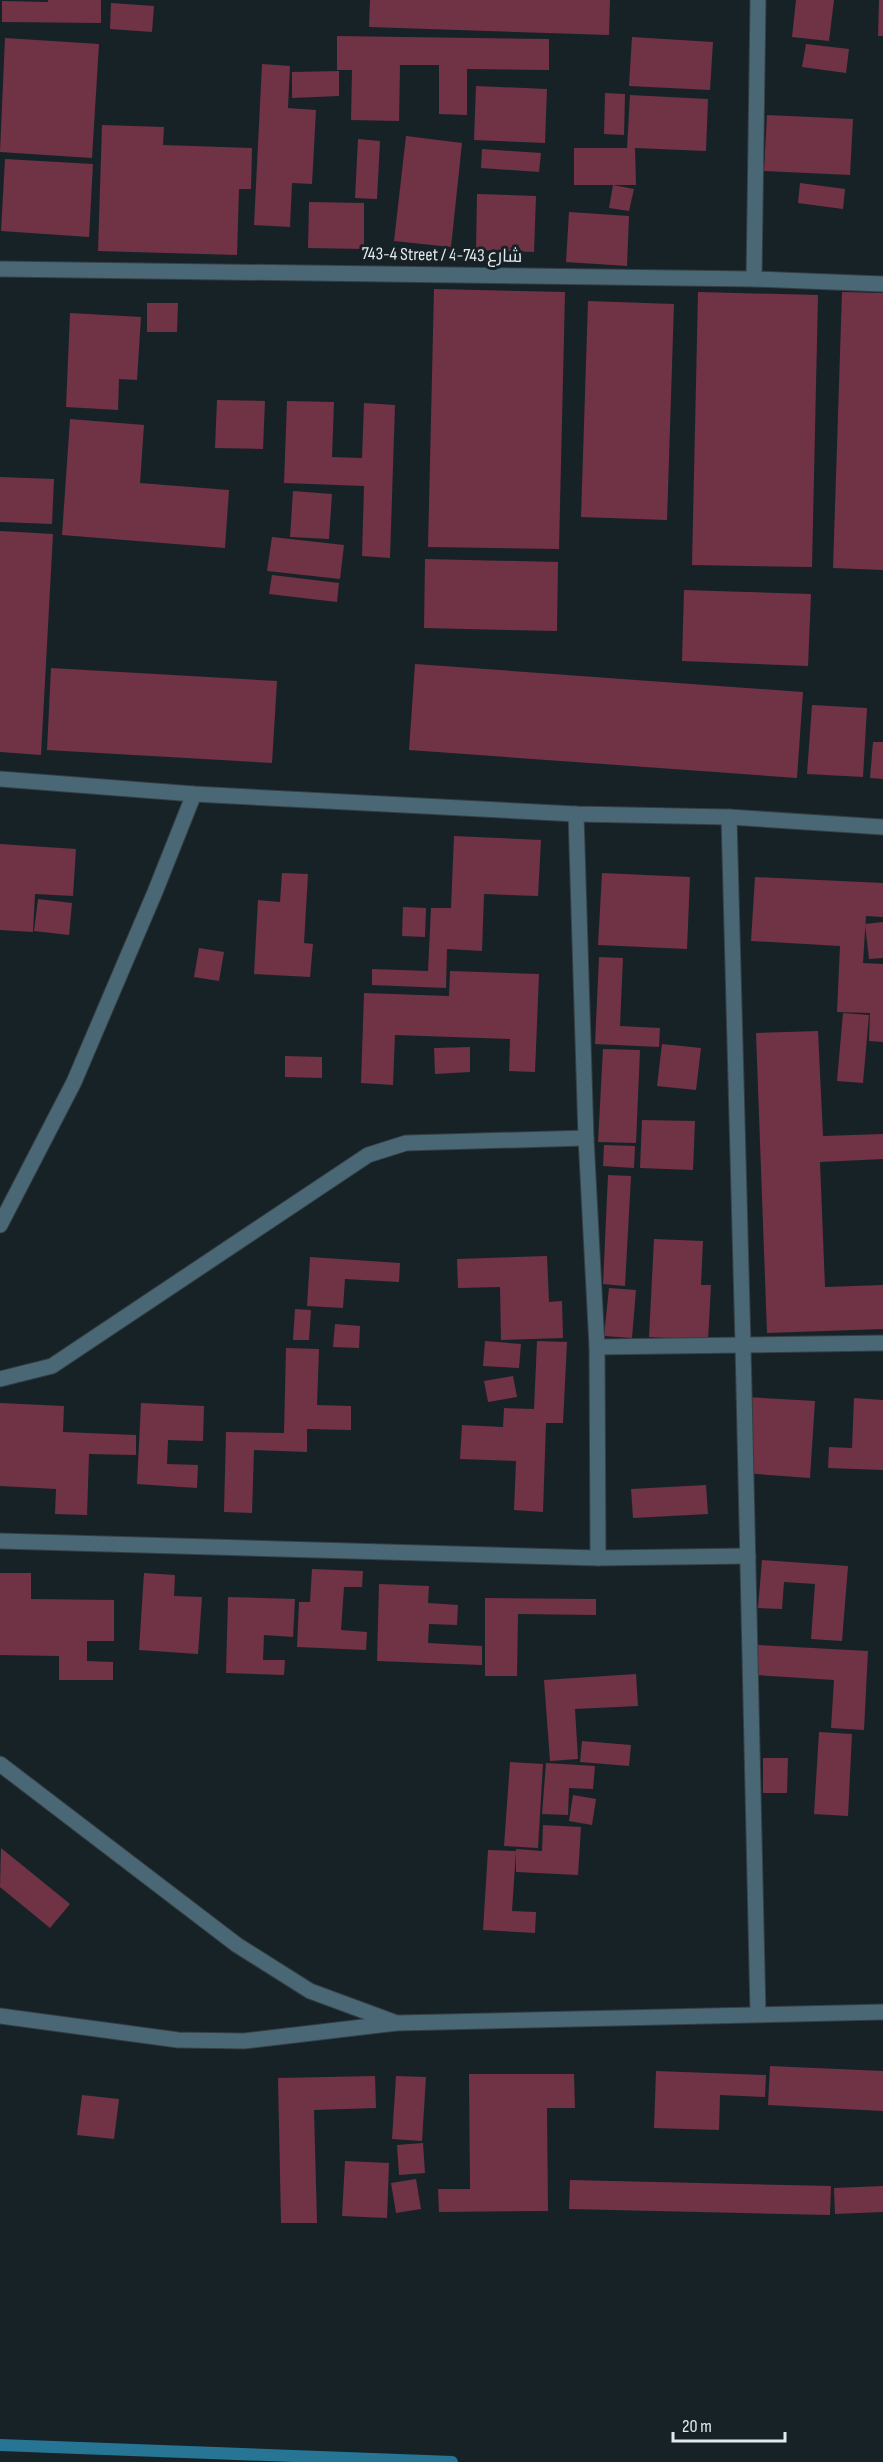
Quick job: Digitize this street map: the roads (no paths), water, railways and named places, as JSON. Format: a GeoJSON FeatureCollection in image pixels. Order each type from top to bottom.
{"type":"FeatureCollection","features":[{"type":"Feature","properties":{"kind":"street"},"geometry":{"type":"LineString","coordinates":[[754,279],[758,0]]}},
{"type":"Feature","properties":{"kind":"street","name":"743-4 Street / شارع 743-4"},"geometry":{"type":"LineString","coordinates":[[0,269],[754,279],[883,284]]}},
{"type":"Feature","properties":{"kind":"street"},"geometry":{"type":"LineString","coordinates":[[0,779],[194,794],[576,814],[729,817],[883,827]]}},
{"type":"Feature","properties":{"kind":"street"},"geometry":{"type":"LineString","coordinates":[[0,1225],[74,1082],[194,794]]}},
{"type":"Feature","properties":{"kind":"street"},"geometry":{"type":"LineString","coordinates":[[576,814],[586,1138],[597,1347],[598,1558]]}},
{"type":"Feature","properties":{"kind":"street"},"geometry":{"type":"LineString","coordinates":[[729,817],[744,1345],[758,2014]]}},
{"type":"Feature","properties":{"kind":"street"},"geometry":{"type":"LineString","coordinates":[[0,1379],[52,1366],[368,1155],[406,1143],[586,1138]]}},
{"type":"Feature","properties":{"kind":"street"},"geometry":{"type":"LineString","coordinates":[[597,1347],[883,1343]]}},
{"type":"Feature","properties":{"kind":"street"},"geometry":{"type":"LineString","coordinates":[[0,1541],[598,1558],[748,1556]]}},
{"type":"Feature","properties":{"kind":"street"},"geometry":{"type":"LineString","coordinates":[[0,1764],[237,1945],[310,1991],[397,2023]]}},
{"type":"Feature","properties":{"kind":"street"},"geometry":{"type":"LineString","coordinates":[[0,2016],[178,2040],[244,2041],[397,2023],[883,2012]]}},
{"type":"Feature","properties":{"kind":"waterway"},"geometry":{"type":"LineString","coordinates":[[0,2445],[452,2462]]}}]}
